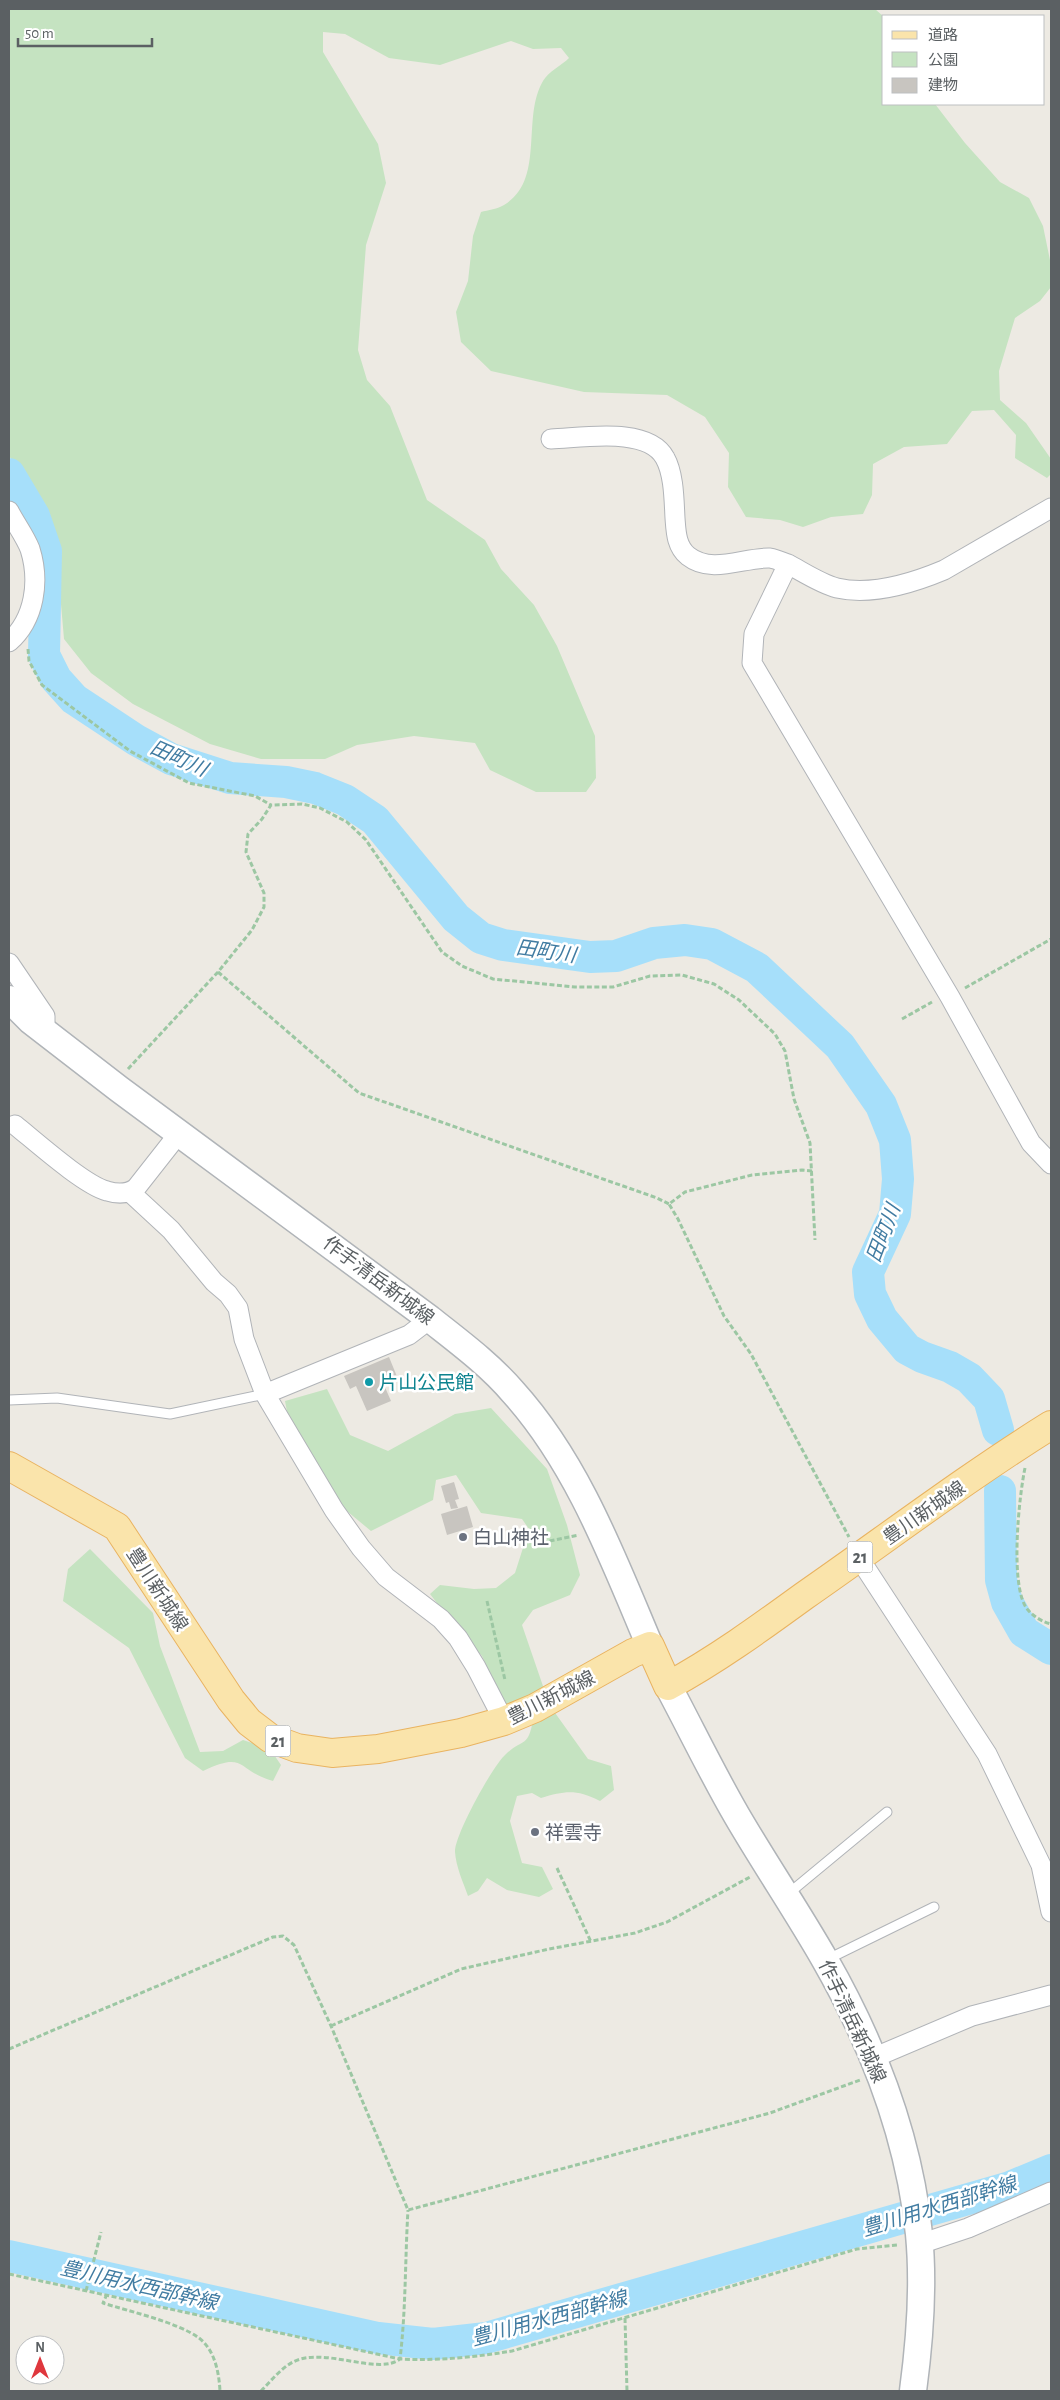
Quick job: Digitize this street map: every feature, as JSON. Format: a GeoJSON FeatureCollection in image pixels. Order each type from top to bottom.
{"type":"FeatureCollection","features":[{"type":"Feature","properties":{"kind":"main road","name":"作手清岳新城線"},"geometry":{"type":"LineString","coordinates":[[9,999],[45,1031],[119,1089],[180,1132],[470,1350],[519,1398],[542,1428],[572,1476],[597,1526],[650,1646]]}},
{"type":"Feature","properties":{"kind":"main road","name":"豊川新城線"},"geometry":{"type":"LineString","coordinates":[[668,1686],[694,1673],[740,1642],[1041,1432]]}},
{"type":"Feature","properties":{"kind":"main road","name":"豊川新城線"},"geometry":{"type":"LineString","coordinates":[[9,1466],[117,1527],[231,1700],[250,1722],[270,1738],[297,1748],[332,1753],[378,1749],[461,1733],[504,1722],[535,1708],[650,1646]]}},
{"type":"Feature","properties":{"kind":"main road"},"geometry":{"type":"LineString","coordinates":[[650,1646],[668,1686]]}},
{"type":"Feature","properties":{"kind":"main road","name":"作手清岳新城線"},"geometry":{"type":"LineString","coordinates":[[668,1686],[736,1815],[825,1960],[876,2066],[900,2134],[913,2193],[919,2239],[921,2287],[919,2347],[913,2391]]}},
{"type":"Feature","properties":{"kind":"street"},"geometry":{"type":"LineString","coordinates":[[551,439],[624,437],[640,438],[655,445],[665,458],[670,474],[676,537],[688,556],[701,562],[724,565],[771,558],[788,564],[835,588],[852,590],[881,588],[925,578],[944,570],[1051,508]]}},
{"type":"Feature","properties":{"kind":"street"},"geometry":{"type":"LineString","coordinates":[[9,511],[29,547],[36,574],[34,597],[29,614],[14,638]]}},
{"type":"Feature","properties":{"kind":"street"},"geometry":{"type":"LineString","coordinates":[[788,564],[754,634],[752,663],[950,997],[1031,1143],[1051,1164]]}},
{"type":"Feature","properties":{"kind":"street"},"geometry":{"type":"LineString","coordinates":[[9,963],[45,1016],[45,1031]]}},
{"type":"Feature","properties":{"kind":"street"},"geometry":{"type":"LineString","coordinates":[[15,1125],[78,1175],[106,1191],[130,1192],[171,1230],[214,1282],[228,1294],[238,1308],[244,1339],[265,1394],[334,1510],[361,1548],[386,1578],[440,1619],[458,1638],[476,1667],[504,1722]]}},
{"type":"Feature","properties":{"kind":"street"},"geometry":{"type":"LineString","coordinates":[[130,1192],[180,1132]]}},
{"type":"Feature","properties":{"kind":"street"},"geometry":{"type":"LineString","coordinates":[[265,1394],[409,1335],[430,1319]]}},
{"type":"Feature","properties":{"kind":"street"},"geometry":{"type":"LineString","coordinates":[[859,1558],[987,1754],[1041,1865],[1051,1912]]}},
{"type":"Feature","properties":{"kind":"street"},"geometry":{"type":"LineString","coordinates":[[876,2066],[972,2016],[1051,1995]]}},
{"type":"Feature","properties":{"kind":"street"},"geometry":{"type":"LineString","coordinates":[[919,2239],[968,2228],[1051,2192]]}},
{"type":"Feature","properties":{"kind":"lane"},"geometry":{"type":"LineString","coordinates":[[9,1400],[57,1398],[170,1414],[265,1394]]}},
{"type":"Feature","properties":{"kind":"lane"},"geometry":{"type":"LineString","coordinates":[[786,1896],[887,1812]]}},
{"type":"Feature","properties":{"kind":"lane"},"geometry":{"type":"LineString","coordinates":[[825,1960],[934,1907]]}},
{"type":"Feature","properties":{"kind":"path"},"geometry":{"type":"LineString","coordinates":[[14,638],[27,643],[30,661],[42,685],[130,752],[189,783],[255,796],[271,805],[302,804],[320,808],[347,822],[366,840],[442,952],[462,966],[493,979],[575,987],[614,987],[650,976],[682,975],[714,984],[739,1000],[775,1034],[785,1050],[794,1099],[810,1143],[815,1240]]}},
{"type":"Feature","properties":{"kind":"path"},"geometry":{"type":"LineString","coordinates":[[119,1089],[126,1071],[218,972],[252,930],[264,907],[264,893],[246,852],[248,834],[262,820],[271,805]]}},
{"type":"Feature","properties":{"kind":"path"},"geometry":{"type":"LineString","coordinates":[[902,1019],[936,1000],[950,997],[1051,939]]}},
{"type":"Feature","properties":{"kind":"path"},"geometry":{"type":"LineString","coordinates":[[218,972],[359,1093],[668,1204],[678,1219],[724,1316],[751,1354],[859,1558]]}},
{"type":"Feature","properties":{"kind":"path"},"geometry":{"type":"LineString","coordinates":[[668,1204],[685,1192],[752,1175],[802,1170],[812,1171]]}},
{"type":"Feature","properties":{"kind":"path"},"geometry":{"type":"LineString","coordinates":[[1041,1432],[1020,1492],[1017,1547],[1021,1595],[1028,1610],[1044,1622],[1051,1624]]}},
{"type":"Feature","properties":{"kind":"path"},"geometry":{"type":"LineString","coordinates":[[520,1536],[540,1543],[580,1534],[597,1526]]}},
{"type":"Feature","properties":{"kind":"path"},"geometry":{"type":"LineString","coordinates":[[488,1602],[507,1688]]}},
{"type":"Feature","properties":{"kind":"path"},"geometry":{"type":"LineString","coordinates":[[557,1868],[591,1942]]}},
{"type":"Feature","properties":{"kind":"path"},"geometry":{"type":"LineString","coordinates":[[331,2026],[461,1969],[549,1949],[635,1933],[667,1922],[769,1868]]}},
{"type":"Feature","properties":{"kind":"path"},"geometry":{"type":"LineString","coordinates":[[9,2048],[273,1936],[283,1936],[294,1945],[331,2026],[408,2210],[403,2305],[404,2329],[400,2359],[394,2363],[370,2363],[330,2357],[311,2357],[292,2362],[261,2391]]}},
{"type":"Feature","properties":{"kind":"path"},"geometry":{"type":"LineString","coordinates":[[408,2210],[770,2113],[876,2066]]}},
{"type":"Feature","properties":{"kind":"path"},"geometry":{"type":"LineString","coordinates":[[86,2291],[101,2232]]}},
{"type":"Feature","properties":{"kind":"path"},"geometry":{"type":"LineString","coordinates":[[9,2274],[400,2359],[466,2358],[512,2351],[857,2249],[919,2239]]}},
{"type":"Feature","properties":{"kind":"path"},"geometry":{"type":"LineString","coordinates":[[107,2294],[103,2303],[180,2328],[200,2339],[214,2360],[220,2391]]}},
{"type":"Feature","properties":{"kind":"path"},"geometry":{"type":"LineString","coordinates":[[625,2318],[627,2391]]}},
{"type":"Feature","properties":{"kind":"green space"},"geometry":{"type":"Polygon","coordinates":[[[9,9],[875,9],[882,15],[882,105],[936,105],[965,143],[1000,182],[1029,198],[1043,226],[1051,265],[1051,287],[1040,301],[1015,318],[999,371],[1000,400],[1026,423],[1051,459],[1051,474],[1047,478],[1015,458],[1016,435],[994,410],[972,411],[947,444],[904,447],[873,464],[872,495],[863,514],[831,517],[803,527],[780,520],[746,517],[728,487],[729,453],[705,417],[667,395],[584,392],[491,371],[461,342],[456,312],[468,281],[473,236],[481,212],[504,205],[517,194],[525,180],[529,165],[537,96],[545,78],[569,58],[561,48],[533,49],[511,41],[440,65],[389,58],[345,34],[323,32],[323,52],[378,144],[386,183],[366,245],[358,350],[367,380],[390,406],[427,500],[485,540],[501,569],[534,605],[557,646],[595,736],[596,778],[586,792],[536,792],[490,770],[475,743],[414,736],[357,745],[325,759],[261,759],[210,744],[133,704],[91,673],[64,639],[55,535],[40,498],[9,456],[9,9]]]}},
{"type":"Feature","properties":{"kind":"green space"},"geometry":{"type":"Polygon","coordinates":[[[327,1389],[350,1435],[388,1451],[455,1414],[491,1408],[547,1469],[567,1525],[580,1575],[570,1595],[533,1610],[522,1625],[544,1689],[506,1709],[482,1656],[457,1629],[430,1594],[440,1585],[474,1589],[496,1588],[515,1573],[529,1529],[522,1519],[481,1513],[456,1475],[436,1480],[433,1500],[371,1531],[342,1507],[289,1422],[285,1401],[327,1389]]]}},
{"type":"Feature","properties":{"kind":"green space"},"geometry":{"type":"Polygon","coordinates":[[[90,1549],[153,1613],[160,1646],[200,1752],[223,1751],[243,1740],[270,1749],[281,1765],[273,1781],[261,1777],[235,1762],[227,1762],[203,1771],[185,1758],[129,1648],[63,1601],[68,1569],[90,1549]]]}},
{"type":"Feature","properties":{"kind":"green space"},"geometry":{"type":"Polygon","coordinates":[[[553,1710],[588,1759],[611,1766],[614,1790],[600,1801],[584,1794],[570,1792],[541,1798],[532,1793],[517,1796],[510,1821],[522,1863],[542,1867],[553,1889],[539,1897],[507,1890],[487,1878],[478,1891],[468,1896],[458,1869],[455,1852],[456,1844],[467,1817],[500,1761],[512,1749],[527,1739],[533,1720],[553,1710]]]}},
{"type":"Feature","properties":{"kind":"building","name":"片山公民館"},"geometry":{"type":"Polygon","coordinates":[[[389,1357],[398,1379],[384,1385],[391,1401],[367,1411],[356,1386],[350,1389],[344,1376],[389,1357]]]}},
{"type":"Feature","properties":{"kind":"building"},"geometry":{"type":"Polygon","coordinates":[[[454,1482],[459,1499],[455,1500],[458,1508],[451,1509],[449,1502],[446,1503],[441,1486],[454,1482]]]}},
{"type":"Feature","properties":{"kind":"building"},"geometry":{"type":"Polygon","coordinates":[[[467,1506],[473,1527],[447,1535],[441,1514],[467,1506]]]}},
{"type":"Feature","properties":{"kind":"waterway","name":"田町川"},"geometry":{"type":"LineString","coordinates":[[9,474],[34,516],[46,551],[44,655],[56,679],[74,699],[136,740],[171,759],[230,778],[286,782],[315,788],[345,800],[375,820],[456,918],[481,938],[503,945],[590,957],[616,956],[654,943],[685,940],[712,944],[757,968],[840,1046],[881,1105],[895,1140],[898,1179],[895,1214],[868,1272],[870,1294],[882,1319],[907,1349],[922,1357],[950,1367],[969,1378],[989,1399],[998,1430]]}},
{"type":"Feature","properties":{"kind":"waterway","name":"田町川"},"geometry":{"type":"LineString","coordinates":[[1000,1491],[1001,1580],[1007,1602],[1024,1632],[1051,1649]]}},
{"type":"Feature","properties":{"kind":"waterway","name":"豊川用水西部幹線"},"geometry":{"type":"LineString","coordinates":[[9,2256],[378,2338],[433,2344],[486,2338],[1010,2187],[1051,2170]]}},
{"type":"Feature","properties":{"kind":"place","name":"片山公民館"},"geometry":{"type":"Point","coordinates":[369,1382]}},
{"type":"Feature","properties":{"kind":"place","name":"白山神社"},"geometry":{"type":"Point","coordinates":[463,1537]}},
{"type":"Feature","properties":{"kind":"place","name":"祥雲寺"},"geometry":{"type":"Point","coordinates":[535,1832]}}]}
